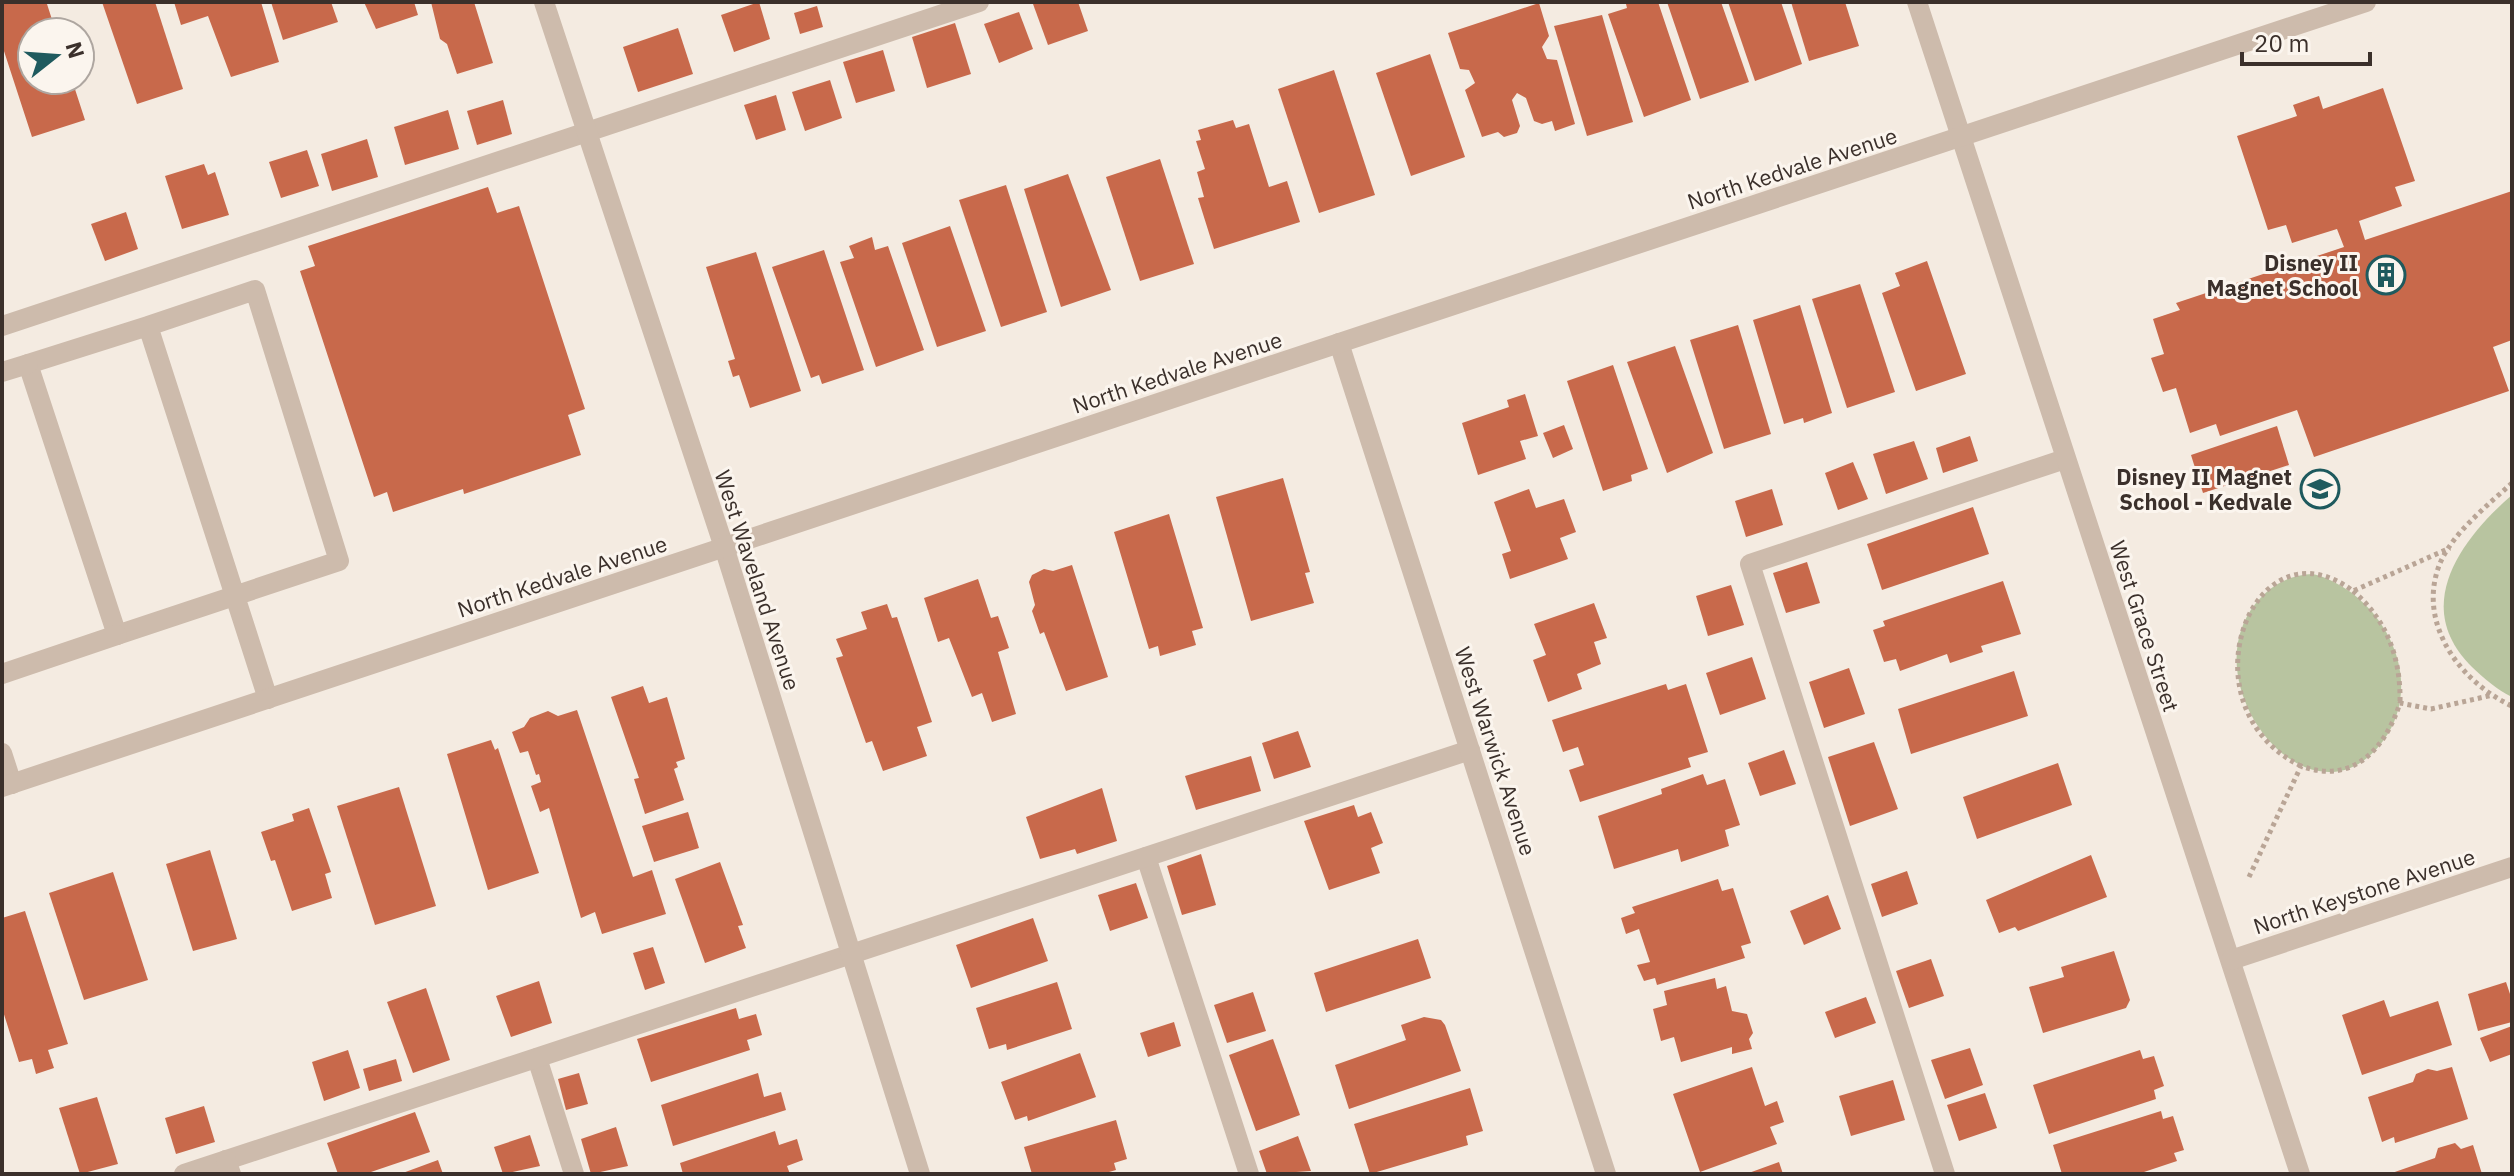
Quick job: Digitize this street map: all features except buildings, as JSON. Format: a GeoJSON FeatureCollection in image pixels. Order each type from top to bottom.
{"type":"FeatureCollection","features":[{"type":"Feature","properties":{"kind":"street","name":"West Waveland Avenue"},"geometry":{"type":"LineString","coordinates":[[544,2],[724,547],[920,1174]]}},
{"type":"Feature","properties":{"kind":"street"},"geometry":{"type":"LineString","coordinates":[[2,326],[979,2]]}},
{"type":"Feature","properties":{"kind":"street","name":"West Grace Street"},"geometry":{"type":"LineString","coordinates":[[1917,2],[2300,1174]]}},
{"type":"Feature","properties":{"kind":"street","name":"North Kedvale Avenue"},"geometry":{"type":"LineString","coordinates":[[7,786],[2366,2]]}},
{"type":"Feature","properties":{"kind":"street"},"geometry":{"type":"LineString","coordinates":[[2,372],[255,290],[339,561],[234,593],[2,674]]}},
{"type":"Feature","properties":{"kind":"street"},"geometry":{"type":"LineString","coordinates":[[148,326],[268,699]]}},
{"type":"Feature","properties":{"kind":"street","name":"West Warwick Avenue"},"geometry":{"type":"LineString","coordinates":[[1339,343],[1606,1174]]}},
{"type":"Feature","properties":{"kind":"street"},"geometry":{"type":"LineString","coordinates":[[28,364],[117,635]]}},
{"type":"Feature","properties":{"kind":"street"},"geometry":{"type":"LineString","coordinates":[[1945,1174],[1750,564],[2065,459]]}},
{"type":"Feature","properties":{"kind":"street"},"geometry":{"type":"LineString","coordinates":[[184,1174],[228,1167],[537,1058],[1470,750]]}},
{"type":"Feature","properties":{"kind":"street"},"geometry":{"type":"LineString","coordinates":[[2,753],[7,786]]}},
{"type":"Feature","properties":{"kind":"street"},"geometry":{"type":"LineString","coordinates":[[1146,857],[1249,1174]]}},
{"type":"Feature","properties":{"kind":"street","name":"North Keystone Avenue"},"geometry":{"type":"LineString","coordinates":[[2231,960],[2512,867]]}},
{"type":"Feature","properties":{"kind":"street"},"geometry":{"type":"LineString","coordinates":[[537,1058],[574,1174]]}},
{"type":"Feature","properties":{"kind":"path"},"geometry":{"type":"LineString","coordinates":[[2512,483],[2442,559],[2432,594],[2442,636],[2461,669],[2512,706]]}},
{"type":"Feature","properties":{"kind":"path"},"geometry":{"type":"LineString","coordinates":[[2353,591],[2450,548]]}},
{"type":"Feature","properties":{"kind":"path"},"geometry":{"type":"LineString","coordinates":[[2313,574],[2353,591],[2374,612],[2388,633],[2401,680],[2400,703],[2386,738],[2364,762],[2324,772],[2301,766],[2280,753],[2253,718],[2237,681],[2235,660],[2238,641],[2250,611],[2272,587],[2286,579],[2313,574]]}},
{"type":"Feature","properties":{"kind":"path"},"geometry":{"type":"LineString","coordinates":[[2400,703],[2431,709],[2493,695]]}},
{"type":"Feature","properties":{"kind":"path"},"geometry":{"type":"LineString","coordinates":[[2249,877],[2301,766]]}},
{"type":"Feature","properties":{"kind":"green space"},"geometry":{"type":"Polygon","coordinates":[[[2512,495],[2512,697],[2472,667],[2454,644],[2445,621],[2444,598],[2460,553],[2475,532],[2512,495]]]}},
{"type":"Feature","properties":{"kind":"green space"},"geometry":{"type":"Polygon","coordinates":[[[2313,574],[2337,584],[2359,599],[2377,618],[2391,641],[2399,666],[2401,691],[2396,717],[2383,741],[2354,766],[2323,772],[2294,761],[2267,739],[2248,708],[2237,672],[2239,636],[2256,603],[2281,582],[2313,574]]]}},
{"type":"Feature","properties":{"kind":"place","name":"Disney II Magnet School"},"geometry":{"type":"Point","coordinates":[2386,275]}},
{"type":"Feature","properties":{"kind":"place","name":"Disney II Magnet School - Kedvale"},"geometry":{"type":"Point","coordinates":[2320,489]}}]}
